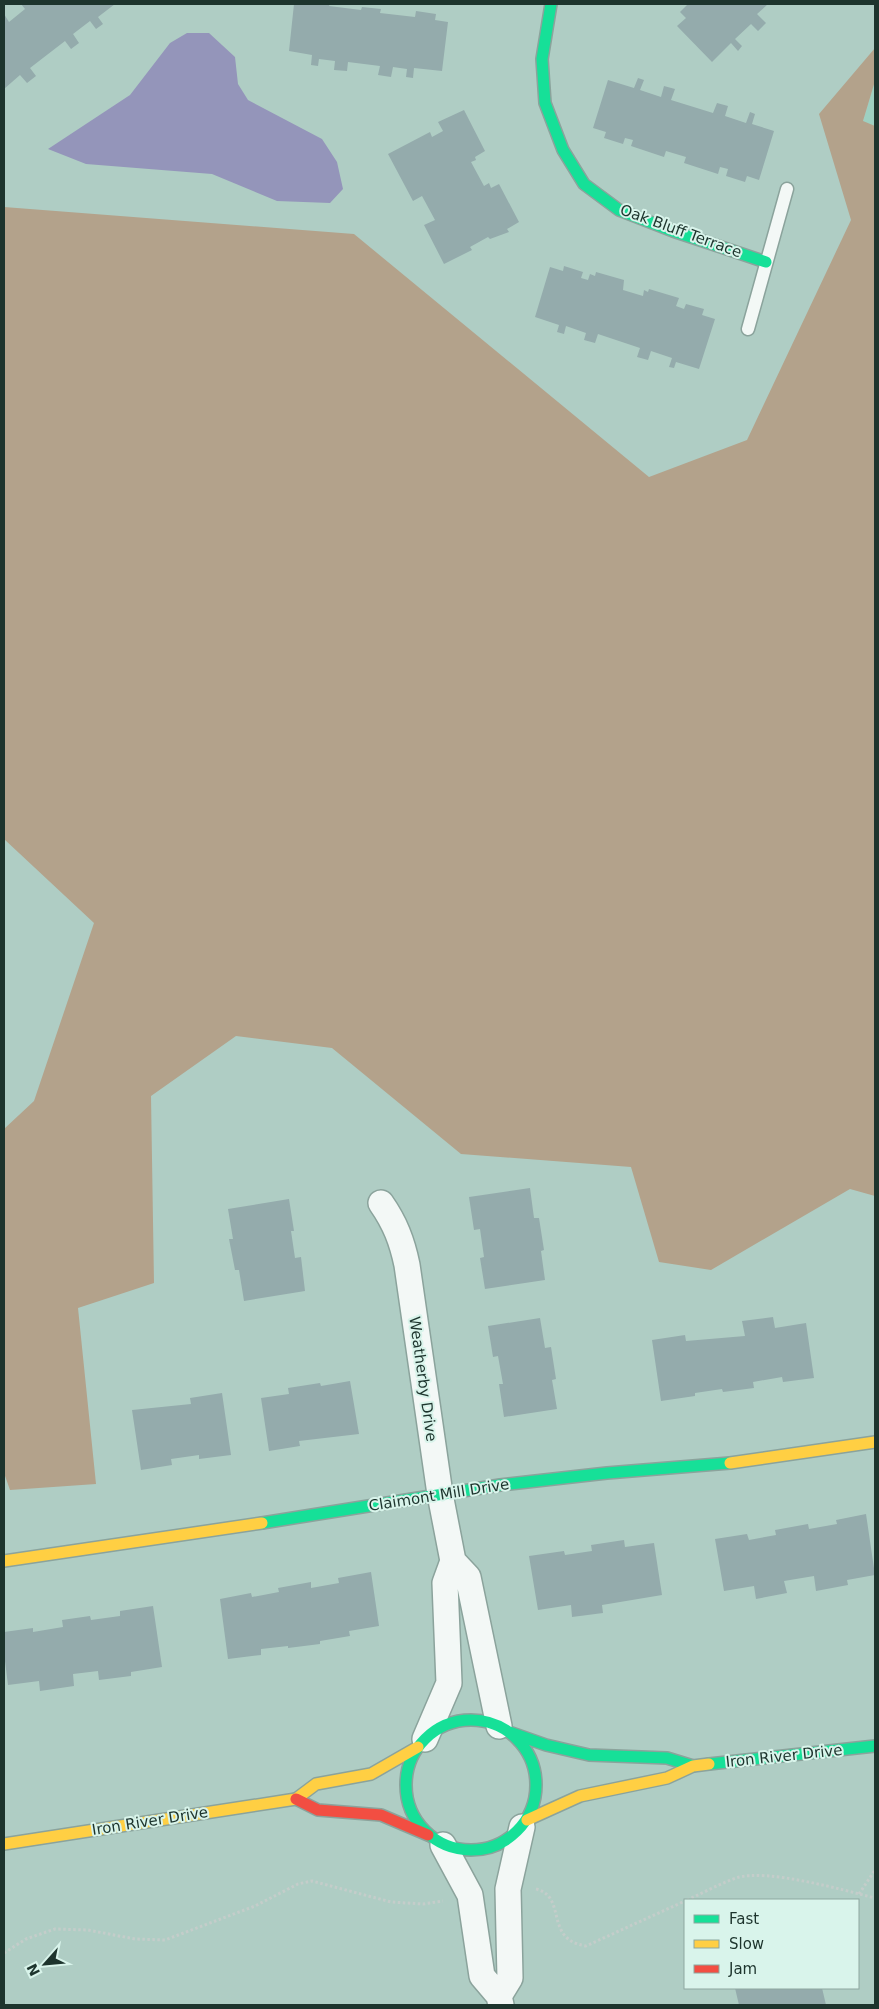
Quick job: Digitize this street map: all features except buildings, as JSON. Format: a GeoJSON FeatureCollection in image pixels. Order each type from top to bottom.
{"type":"FeatureCollection","features":[{"type":"Feature","properties":{"kind":"street","name":"Oak Bluff Terrace"},"geometry":{"type":"LineString","coordinates":[[551,4],[542,59],[545,103],[563,150],[584,184],[619,210],[673,231],[766,262]]}},
{"type":"Feature","properties":{"kind":"street","name":"Weatherby Drive"},"geometry":{"type":"LineString","coordinates":[[381,1203],[394,1222],[402,1240],[440,1494],[453,1561],[445,1583],[449,1683],[421,1743]]}},
{"type":"Feature","properties":{"kind":"street","name":"Claimont Mill Drive"},"geometry":{"type":"LineString","coordinates":[[4,1561],[184,1535],[440,1494],[607,1473],[726,1464],[875,1442]]}},
{"type":"Feature","properties":{"kind":"street","name":"Weatherby Drive"},"geometry":{"type":"LineString","coordinates":[[453,1561],[468,1577],[504,1729]]}},
{"type":"Feature","properties":{"kind":"street"},"geometry":{"type":"LineString","coordinates":[[484,1721],[504,1729],[523,1745],[532,1763],[536,1782],[535,1802],[524,1823],[508,1889],[510,1978],[500,2000],[482,1976],[470,1895],[435,1840],[410,1808],[406,1792],[406,1776],[410,1761],[421,1743],[438,1729],[452,1722],[484,1721]]}},
{"type":"Feature","properties":{"kind":"street","name":"Iron River Drive"},"geometry":{"type":"LineString","coordinates":[[504,1729],[546,1745],[588,1755],[667,1758],[693,1766]]}},
{"type":"Feature","properties":{"kind":"street","name":"Iron River Drive"},"geometry":{"type":"LineString","coordinates":[[4,1844],[296,1799],[316,1784],[371,1774],[421,1743]]}},
{"type":"Feature","properties":{"kind":"street","name":"Iron River Drive"},"geometry":{"type":"LineString","coordinates":[[524,1823],[580,1796],[667,1778],[693,1766],[875,1746]]}},
{"type":"Feature","properties":{"kind":"street"},"geometry":{"type":"LineString","coordinates":[[296,1799],[318,1810],[381,1815],[460,1850],[485,1849],[509,1839],[524,1823]]}},
{"type":"Feature","properties":{"kind":"lane"},"geometry":{"type":"LineString","coordinates":[[748,329],[787,189]]}},
{"type":"Feature","properties":{"kind":"path"},"geometry":{"type":"LineString","coordinates":[[859,1894],[875,1870]]}},
{"type":"Feature","properties":{"kind":"path"},"geometry":{"type":"LineString","coordinates":[[690,1899],[736,1878],[750,1875],[818,1883],[875,1898]]}},
{"type":"Feature","properties":{"kind":"path"},"geometry":{"type":"LineString","coordinates":[[4,1953],[26,1939],[55,1929],[88,1930],[135,1939],[165,1940],[256,1906],[305,1882],[320,1882],[375,1899],[409,1904],[436,1904],[449,1900]]}},
{"type":"Feature","properties":{"kind":"path"},"geometry":{"type":"LineString","coordinates":[[530,1887],[545,1891],[554,1902],[556,1921],[567,1939],[576,1944],[586,1946],[684,1902]]}},
{"type":"Feature","properties":{"kind":"shaded area"},"geometry":{"type":"Polygon","coordinates":[[[875,48],[875,81],[863,121],[875,126],[875,1196],[850,1189],[711,1270],[659,1262],[631,1167],[461,1154],[332,1048],[236,1036],[151,1096],[154,1283],[78,1308],[96,1484],[10,1490],[4,1473],[4,1129],[34,1101],[94,923],[4,839],[4,207],[354,234],[649,477],[747,440],[851,220],[819,114],[875,48]]]}},
{"type":"Feature","properties":{"kind":"shaded area"},"geometry":{"type":"Polygon","coordinates":[[[875,81],[875,126],[863,122],[875,81]]]}},
{"type":"Feature","properties":{"kind":"water"},"geometry":{"type":"Polygon","coordinates":[[[187,33],[209,33],[235,57],[238,84],[248,100],[322,139],[337,162],[343,189],[330,203],[277,201],[212,174],[86,164],[48,149],[130,95],[170,43],[187,33]]]}},
{"type":"Feature","properties":{"kind":"traffic: fast"},"geometry":{"type":"LineString","coordinates":[[551,4],[542,59],[545,103],[563,150],[584,184],[619,210],[673,231],[766,262]]}},
{"type":"Feature","properties":{"kind":"traffic: fast"},"geometry":{"type":"LineString","coordinates":[[262,1523],[500,1485],[607,1473],[730,1463]]}},
{"type":"Feature","properties":{"kind":"traffic: fast"},"geometry":{"type":"LineString","coordinates":[[471,1720],[484,1721],[496,1725],[517,1739],[531,1760],[535,1772],[536,1785],[535,1798],[531,1810],[517,1831],[496,1845],[484,1849],[471,1850],[458,1849],[446,1845],[425,1831],[411,1810],[407,1798],[406,1785],[407,1772],[411,1760],[425,1739],[446,1725],[458,1721],[471,1720]]}},
{"type":"Feature","properties":{"kind":"traffic: fast"},"geometry":{"type":"LineString","coordinates":[[509,1732],[546,1745],[589,1755],[667,1758],[693,1766]]}},
{"type":"Feature","properties":{"kind":"traffic: fast"},"geometry":{"type":"LineString","coordinates":[[709,1764],[875,1746]]}},
{"type":"Feature","properties":{"kind":"traffic: slow"},"geometry":{"type":"LineString","coordinates":[[730,1463],[875,1442]]}},
{"type":"Feature","properties":{"kind":"traffic: slow"},"geometry":{"type":"LineString","coordinates":[[4,1561],[262,1523]]}},
{"type":"Feature","properties":{"kind":"traffic: slow"},"geometry":{"type":"LineString","coordinates":[[4,1844],[296,1799],[316,1784],[371,1774],[418,1747]]}},
{"type":"Feature","properties":{"kind":"traffic: slow"},"geometry":{"type":"LineString","coordinates":[[527,1820],[580,1796],[667,1778],[693,1766],[709,1764]]}},
{"type":"Feature","properties":{"kind":"traffic: jam"},"geometry":{"type":"LineString","coordinates":[[296,1799],[318,1810],[381,1815],[428,1835]]}}]}
